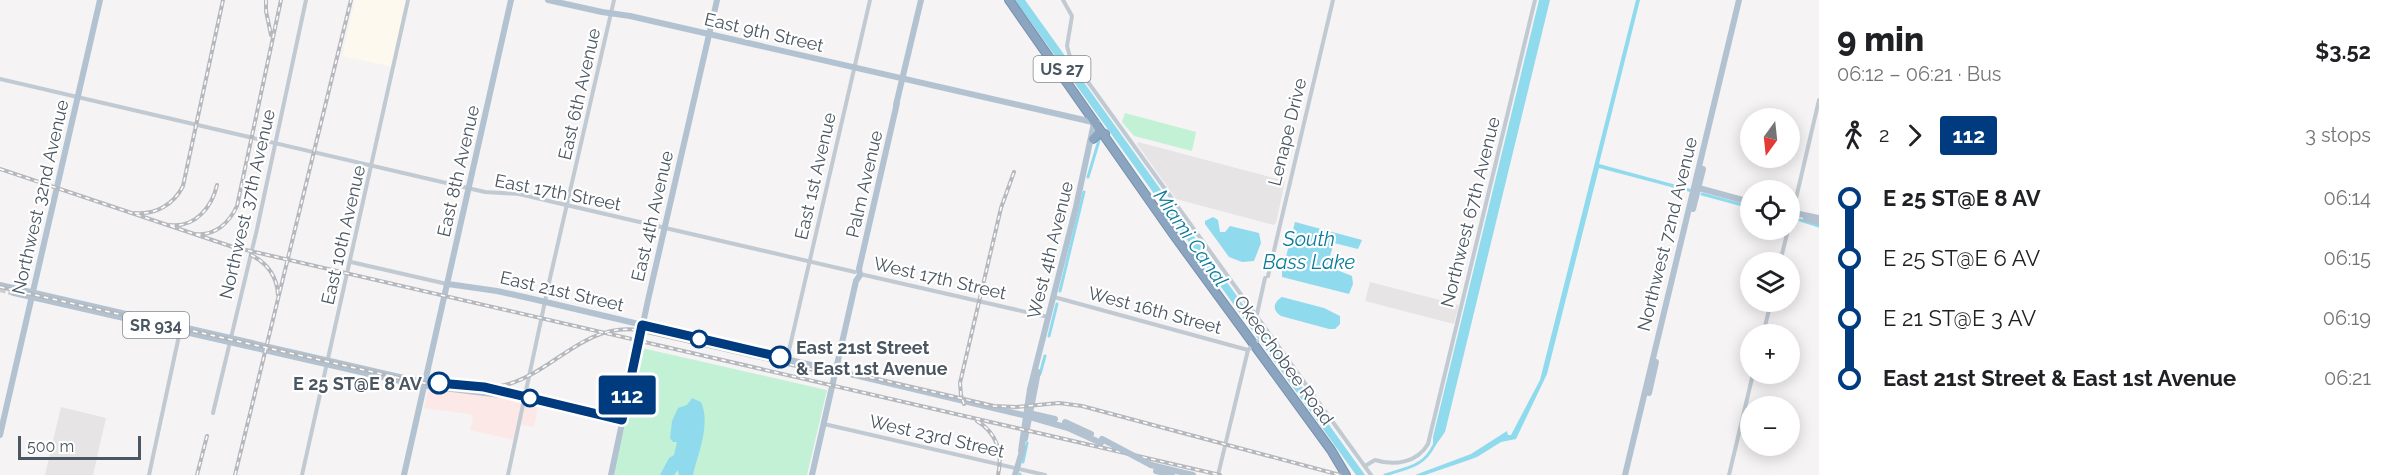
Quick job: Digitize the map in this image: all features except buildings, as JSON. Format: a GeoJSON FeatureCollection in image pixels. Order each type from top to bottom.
{"type":"FeatureCollection","features":[{"type":"Feature","properties":{"kind":"highway","name":"Okeechobee Road"},"geometry":{"type":"LineString","coordinates":[[1012,2],[1132,176]]}},
{"type":"Feature","properties":{"kind":"highway","name":"Okeechobee Road"},"geometry":{"type":"LineString","coordinates":[[1099,125],[1132,176],[1256,342],[1348,475]]}},
{"type":"Feature","properties":{"kind":"highway"},"geometry":{"type":"LineString","coordinates":[[1093,139],[1099,134],[1099,125]]}},
{"type":"Feature","properties":{"kind":"highway","name":"Okeechobee Road"},"geometry":{"type":"LineString","coordinates":[[1175,234],[1181,251],[1193,258]]}},
{"type":"Feature","properties":{"kind":"main road","name":"Northwest 32nd Avenue"},"geometry":{"type":"LineString","coordinates":[[0,435],[100,0]]}},
{"type":"Feature","properties":{"kind":"main road","name":"East 8th Avenue"},"geometry":{"type":"LineString","coordinates":[[406,475],[511,0]]}},
{"type":"Feature","properties":{"kind":"main road","name":"East 9th Street"},"geometry":{"type":"LineString","coordinates":[[548,0],[709,34],[1099,125]]}},
{"type":"Feature","properties":{"kind":"main road","name":"East 4th Avenue"},"geometry":{"type":"LineString","coordinates":[[611,475],[642,325],[717,0]]}},
{"type":"Feature","properties":{"kind":"main road","name":"Palm Avenue"},"geometry":{"type":"LineString","coordinates":[[812,475],[921,0]]}},
{"type":"Feature","properties":{"kind":"main road","name":"Northwest 72nd Avenue"},"geometry":{"type":"LineString","coordinates":[[1627,475],[1741,0]]}},
{"type":"Feature","properties":{"kind":"main road","name":"West 4th Avenue"},"geometry":{"type":"LineString","coordinates":[[1016,471],[1039,360],[1089,148],[1099,125]]}},
{"type":"Feature","properties":{"kind":"main road","name":"West 4th Avenue"},"geometry":{"type":"LineString","coordinates":[[1089,148],[1093,139]]}},
{"type":"Feature","properties":{"kind":"main road"},"geometry":{"type":"LineString","coordinates":[[1696,187],[1740,199]]}},
{"type":"Feature","properties":{"kind":"main road"},"geometry":{"type":"LineString","coordinates":[[1800,217],[1819,220]]}},
{"type":"Feature","properties":{"kind":"main road","name":"East 21st Street"},"geometry":{"type":"LineString","coordinates":[[448,284],[496,291],[545,302],[1028,415],[1101,441],[1151,467]]}},
{"type":"Feature","properties":{"kind":"main road","name":"SR 934"},"geometry":{"type":"LineString","coordinates":[[0,285],[180,331],[230,340]]}},
{"type":"Feature","properties":{"kind":"main road","name":"SR 934"},"geometry":{"type":"LineString","coordinates":[[14,293],[33,295],[426,384],[525,399],[622,422]]}},
{"type":"Feature","properties":{"kind":"main road"},"geometry":{"type":"LineString","coordinates":[[1151,467],[1172,475]]}},
{"type":"Feature","properties":{"kind":"main road"},"geometry":{"type":"LineString","coordinates":[[1151,467],[1192,475]]}},
{"type":"Feature","properties":{"kind":"street","name":"Northwest 37th Avenue"},"geometry":{"type":"LineString","coordinates":[[213,413],[306,0]]}},
{"type":"Feature","properties":{"kind":"street","name":"East 10th Avenue"},"geometry":{"type":"LineString","coordinates":[[302,475],[373,166],[408,0]]}},
{"type":"Feature","properties":{"kind":"street","name":"East 6th Avenue"},"geometry":{"type":"LineString","coordinates":[[508,475],[614,0]]}},
{"type":"Feature","properties":{"kind":"street","name":"East 1st Avenue"},"geometry":{"type":"LineString","coordinates":[[788,359],[870,0]]}},
{"type":"Feature","properties":{"kind":"street"},"geometry":{"type":"LineString","coordinates":[[1062,0],[1072,17],[1067,48],[1070,57],[1371,475]]}},
{"type":"Feature","properties":{"kind":"street","name":"Lenape Drive"},"geometry":{"type":"LineString","coordinates":[[1256,314],[1333,0]]}},
{"type":"Feature","properties":{"kind":"street","name":"Northwest 67th Avenue"},"geometry":{"type":"LineString","coordinates":[[1365,466],[1376,460],[1392,464],[1413,458],[1422,453],[1429,440],[1535,0]]}},
{"type":"Feature","properties":{"kind":"street","name":"East 17th Street"},"geometry":{"type":"LineString","coordinates":[[0,80],[491,193],[519,194],[858,274]]}},
{"type":"Feature","properties":{"kind":"street"},"geometry":{"type":"LineString","coordinates":[[1799,180],[1819,100]]}},
{"type":"Feature","properties":{"kind":"street","name":"East 21st Street"},"geometry":{"type":"LineString","coordinates":[[351,262],[448,284]]}},
{"type":"Feature","properties":{"kind":"street","name":"West 17th Street"},"geometry":{"type":"LineString","coordinates":[[858,274],[1049,317]]}},
{"type":"Feature","properties":{"kind":"street","name":"West 16th Street"},"geometry":{"type":"LineString","coordinates":[[1054,297],[1248,350]]}},
{"type":"Feature","properties":{"kind":"street"},"geometry":{"type":"LineString","coordinates":[[148,475],[180,331]]}},
{"type":"Feature","properties":{"kind":"street"},"geometry":{"type":"LineString","coordinates":[[1218,475],[1248,350],[1256,342]]}},
{"type":"Feature","properties":{"kind":"street"},"geometry":{"type":"LineString","coordinates":[[1729,475],[1751,384]]}},
{"type":"Feature","properties":{"kind":"street","name":"West 23rd Street"},"geometry":{"type":"LineString","coordinates":[[824,424],[1016,471],[1045,475]]}},
{"type":"Feature","properties":{"kind":"shaded area"},"geometry":{"type":"Polygon","coordinates":[[[355,0],[407,0],[393,67],[342,56],[355,0]]]}},
{"type":"Feature","properties":{"kind":"shaded area"},"geometry":{"type":"Polygon","coordinates":[[[1138,142],[1285,181],[1276,223],[1274,225],[1176,199],[1137,144],[1138,142]]]}},
{"type":"Feature","properties":{"kind":"shaded area"},"geometry":{"type":"Polygon","coordinates":[[[1370,282],[1459,305],[1454,324],[1365,301],[1370,282]]]}},
{"type":"Feature","properties":{"kind":"shaded area"},"geometry":{"type":"Polygon","coordinates":[[[429,389],[478,392],[538,406],[534,427],[518,424],[514,440],[470,430],[473,417],[470,414],[424,408],[429,389]]]}},
{"type":"Feature","properties":{"kind":"shaded area"},"geometry":{"type":"Polygon","coordinates":[[[61,407],[106,418],[93,475],[45,475],[61,407]]]}},
{"type":"Feature","properties":{"kind":"green space"},"geometry":{"type":"Polygon","coordinates":[[[1125,113],[1196,132],[1192,151],[1134,136],[1122,122],[1125,113]]]}},
{"type":"Feature","properties":{"kind":"green space"},"geometry":{"type":"Polygon","coordinates":[[[642,348],[827,390],[807,475],[613,475],[642,348]]]}},
{"type":"Feature","properties":{"kind":"water","name":"Miami Canal"},"geometry":{"type":"Polygon","coordinates":[[[1015,0],[1025,0],[1365,475],[1356,475],[1015,0]]]}},
{"type":"Feature","properties":{"kind":"water"},"geometry":{"type":"Polygon","coordinates":[[[1539,0],[1550,0],[1445,432],[1433,449],[1433,437],[1539,0]]]}},
{"type":"Feature","properties":{"kind":"water"},"geometry":{"type":"Polygon","coordinates":[[[1636,0],[1640,0],[1599,164],[1691,189],[1690,192],[1599,168],[1547,374],[1516,439],[1501,442],[1466,461],[1425,475],[1415,475],[1471,454],[1507,431],[1508,435],[1511,435],[1540,380],[1636,0]]]}},
{"type":"Feature","properties":{"kind":"water"},"geometry":{"type":"Polygon","coordinates":[[[1213,217],[1218,220],[1220,232],[1225,232],[1230,226],[1259,233],[1261,243],[1254,261],[1242,262],[1229,257],[1205,224],[1205,221],[1213,217]]]}},
{"type":"Feature","properties":{"kind":"water","name":"South Bass Lake"},"geometry":{"type":"Polygon","coordinates":[[[1295,222],[1362,240],[1358,249],[1334,243],[1327,266],[1352,276],[1353,284],[1349,294],[1282,277],[1295,222]]]}},
{"type":"Feature","properties":{"kind":"water"},"geometry":{"type":"Polygon","coordinates":[[[1282,297],[1324,308],[1340,316],[1340,324],[1335,329],[1329,329],[1281,316],[1276,312],[1275,306],[1282,297]]]}},
{"type":"Feature","properties":{"kind":"water"},"geometry":{"type":"Polygon","coordinates":[[[692,398],[701,402],[705,420],[703,438],[693,475],[679,475],[678,470],[674,475],[660,475],[669,458],[674,455],[677,442],[673,442],[670,438],[672,421],[678,408],[687,405],[692,398]]]}},
{"type":"Feature","properties":{"kind":"waterway"},"geometry":{"type":"LineString","coordinates":[[1088,177],[1100,137]]}},
{"type":"Feature","properties":{"kind":"waterway"},"geometry":{"type":"LineString","coordinates":[[1060,291],[1084,192]]}},
{"type":"Feature","properties":{"kind":"waterway"},"geometry":{"type":"LineString","coordinates":[[1702,194],[1740,204]]}},
{"type":"Feature","properties":{"kind":"waterway"},"geometry":{"type":"LineString","coordinates":[[1800,220],[1819,226]]}},
{"type":"Feature","properties":{"kind":"waterway"},"geometry":{"type":"LineString","coordinates":[[1049,336],[1057,304]]}},
{"type":"Feature","properties":{"kind":"waterway"},"geometry":{"type":"LineString","coordinates":[[1040,374],[1045,356]]}},
{"type":"Feature","properties":{"kind":"waterway"},"geometry":{"type":"LineString","coordinates":[[1023,462],[1027,443]]}},
{"type":"Feature","properties":{"kind":"waterway"},"geometry":{"type":"LineString","coordinates":[[1385,475],[1420,462],[1434,445]]}},
{"type":"Feature","properties":{"kind":"tunnel"},"geometry":{"type":"LineString","coordinates":[[0,289],[14,293]]}},
{"type":"Feature","properties":{"kind":"railway"},"geometry":{"type":"LineString","coordinates":[[135,213],[150,212],[164,207],[175,198],[183,186],[223,0]]}},
{"type":"Feature","properties":{"kind":"railway"},"geometry":{"type":"LineString","coordinates":[[266,0],[271,35]]}},
{"type":"Feature","properties":{"kind":"railway"},"geometry":{"type":"LineString","coordinates":[[196,234],[209,233],[221,227],[237,206],[281,0]]}},
{"type":"Feature","properties":{"kind":"railway"},"geometry":{"type":"LineString","coordinates":[[235,475],[351,0]]}},
{"type":"Feature","properties":{"kind":"railway"},"geometry":{"type":"LineString","coordinates":[[0,169],[233,247],[1220,475]]}},
{"type":"Feature","properties":{"kind":"railway"},"geometry":{"type":"LineString","coordinates":[[964,404],[960,383],[1001,208],[1014,172]]}},
{"type":"Feature","properties":{"kind":"railway"},"geometry":{"type":"LineString","coordinates":[[170,225],[187,223],[201,214],[211,201],[217,185]]}},
{"type":"Feature","properties":{"kind":"railway"},"geometry":{"type":"LineString","coordinates":[[251,255],[270,271],[276,282],[278,295]]}},
{"type":"Feature","properties":{"kind":"railway"},"geometry":{"type":"LineString","coordinates":[[0,287],[408,380],[459,388],[498,387],[509,384],[541,369],[586,340],[619,330],[638,330],[814,370],[873,378],[994,406],[1016,407],[1059,403],[1082,406],[1340,475]]}},
{"type":"Feature","properties":{"kind":"railway"},"geometry":{"type":"LineString","coordinates":[[977,421],[989,431],[997,444],[1000,459],[998,475]]}},
{"type":"Feature","properties":{"kind":"railway"},"geometry":{"type":"LineString","coordinates":[[197,475],[207,436]]}},
{"type":"Feature","properties":{"kind":"bus line","name":"112"},"geometry":{"type":"LineString","coordinates":[[439,383],[484,387],[622,420],[642,325],[780,357]]}},
{"type":"Feature","properties":{"kind":"place","name":"East 21st Street & East 1st Avenue"},"geometry":{"type":"Point","coordinates":[780,357]}},
{"type":"Feature","properties":{"kind":"place","name":"E 25 ST@E 8 AV"},"geometry":{"type":"Point","coordinates":[439,383]}}]}
